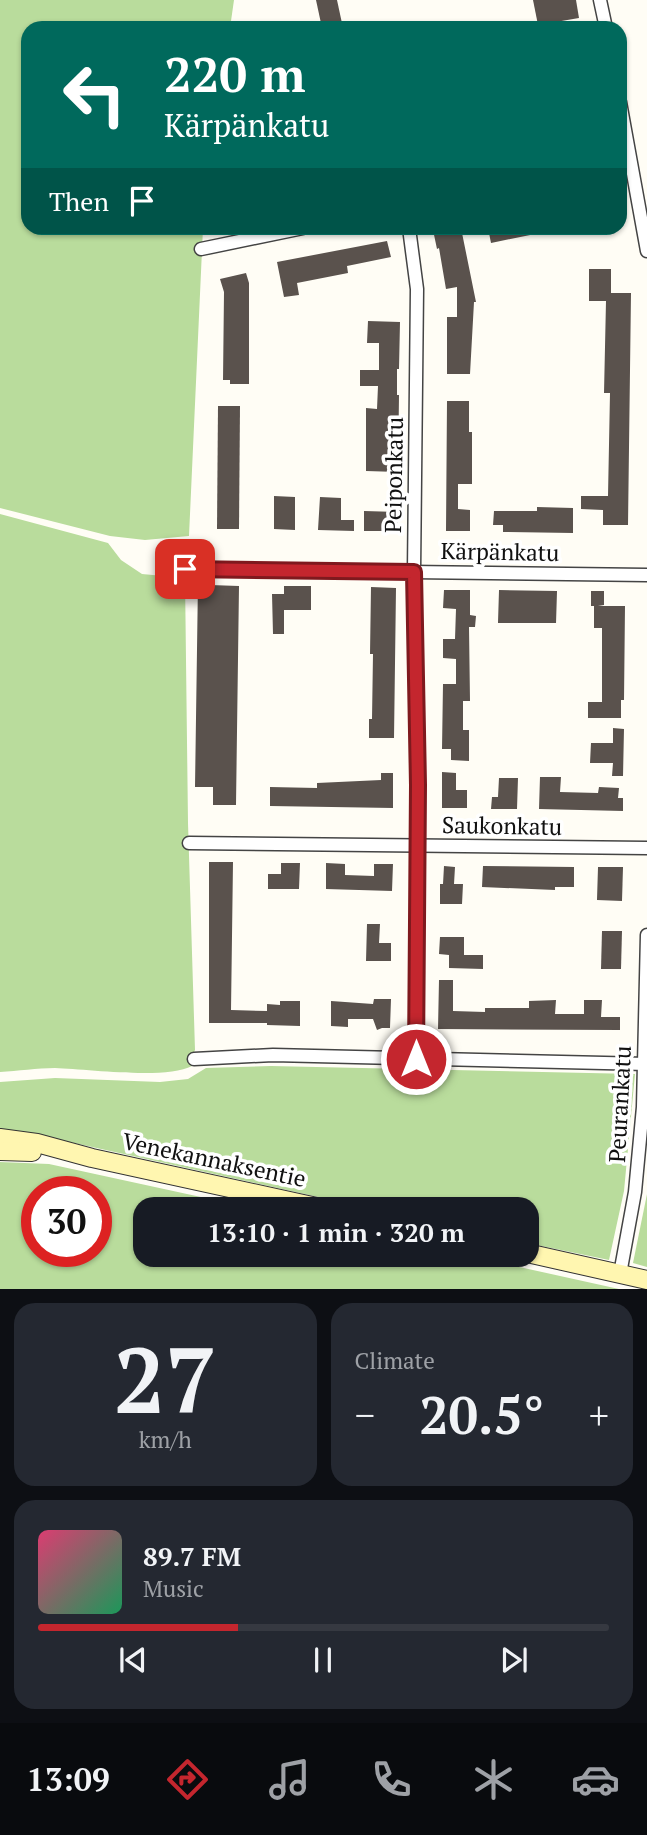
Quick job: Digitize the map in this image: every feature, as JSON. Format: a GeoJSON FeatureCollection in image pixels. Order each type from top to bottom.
{"type":"FeatureCollection","features":[{"type":"Feature","properties":{"kind":"street"},"geometry":{"type":"LineString","coordinates":[[600,0],[604,21]]}},
{"type":"Feature","properties":{"kind":"street"},"geometry":{"type":"LineString","coordinates":[[627,170],[647,251]]}},
{"type":"Feature","properties":{"kind":"street"},"geometry":{"type":"LineString","coordinates":[[201,249],[269,235]]}},
{"type":"Feature","properties":{"kind":"street","name":"Peiponkatu"},"geometry":{"type":"LineString","coordinates":[[410,235],[417,289],[414,572],[416,1059]]}},
{"type":"Feature","properties":{"kind":"street","name":"Kärpänkatu"},"geometry":{"type":"LineString","coordinates":[[185,569],[647,575]]}},
{"type":"Feature","properties":{"kind":"street","name":"Saukonkatu"},"geometry":{"type":"LineString","coordinates":[[189,843],[647,848]]}},
{"type":"Feature","properties":{"kind":"street","name":"Peurankatu"},"geometry":{"type":"LineString","coordinates":[[620,1274],[635,1192],[643,1107],[647,935]]}},
{"type":"Feature","properties":{"kind":"street"},"geometry":{"type":"LineString","coordinates":[[194,1059],[273,1055],[645,1064]]}},
{"type":"Feature","properties":{"kind":"street","name":"Venekannaksentie"},"geometry":{"type":"LineString","coordinates":[[0,1138],[37,1143],[92,1158],[271,1197]]}},
{"type":"Feature","properties":{"kind":"street","name":"Venekannaksentie"},"geometry":{"type":"LineString","coordinates":[[0,1151],[92,1158]]}},
{"type":"Feature","properties":{"kind":"street"},"geometry":{"type":"LineString","coordinates":[[539,1256],[647,1280]]}},
{"type":"Feature","properties":{"kind":"green space"},"geometry":{"type":"Polygon","coordinates":[[[0,0],[234,0],[231,21],[21,21],[21,235],[203,235],[189,536],[145,540],[110,536],[0,508],[0,0]]]}},
{"type":"Feature","properties":{"kind":"green space"},"geometry":{"type":"Polygon","coordinates":[[[0,514],[108,543],[121,560],[142,574],[185,578],[188,823],[195,1050],[191,1058],[192,1066],[180,1070],[146,1073],[55,1068],[0,1072],[0,514]]]}},
{"type":"Feature","properties":{"kind":"green space"},"geometry":{"type":"Polygon","coordinates":[[[271,1066],[635,1074],[624,1191],[609,1260],[539,1245],[539,1197],[318,1197],[56,1139],[0,1131],[0,1082],[55,1078],[160,1082],[188,1079],[206,1068],[271,1066]]]}},
{"type":"Feature","properties":{"kind":"green space"},"geometry":{"type":"Polygon","coordinates":[[[0,1162],[49,1164],[104,1176],[21,1176],[21,1267],[112,1267],[112,1178],[201,1197],[133,1197],[133,1267],[519,1267],[619,1289],[0,1289],[0,1162]]]}},
{"type":"Feature","properties":{"kind":"green space"},"geometry":{"type":"Polygon","coordinates":[[[647,1194],[647,1267],[633,1263],[647,1194]]]}},
{"type":"Feature","properties":{"kind":"building"},"geometry":{"type":"Polygon","coordinates":[[[316,0],[337,0],[342,21],[320,21],[316,0]]]}},
{"type":"Feature","properties":{"kind":"building"},"geometry":{"type":"Polygon","coordinates":[[[533,0],[576,0],[579,18],[537,21],[533,0]]]}},
{"type":"Feature","properties":{"kind":"building"},"geometry":{"type":"Polygon","coordinates":[[[434,235],[462,235],[476,302],[470,374],[447,374],[447,317],[457,317],[457,287],[446,289],[439,248],[437,249],[434,235]]]}},
{"type":"Feature","properties":{"kind":"building"},"geometry":{"type":"Polygon","coordinates":[[[489,235],[530,235],[491,243],[489,235]]]}},
{"type":"Feature","properties":{"kind":"building"},"geometry":{"type":"Polygon","coordinates":[[[387,241],[391,257],[347,266],[348,273],[297,283],[299,295],[284,297],[277,262],[387,241]]]}},
{"type":"Feature","properties":{"kind":"building"},"geometry":{"type":"Polygon","coordinates":[[[589,269],[611,269],[611,293],[631,293],[628,525],[603,525],[603,510],[581,509],[581,496],[608,496],[610,393],[604,393],[606,301],[589,301],[589,269]]]}},
{"type":"Feature","properties":{"kind":"building"},"geometry":{"type":"Polygon","coordinates":[[[246,273],[249,283],[249,384],[230,384],[230,380],[223,380],[224,292],[220,279],[246,273]]]}},
{"type":"Feature","properties":{"kind":"building"},"geometry":{"type":"Polygon","coordinates":[[[368,321],[400,322],[397,369],[398,472],[366,471],[366,408],[377,409],[378,386],[360,386],[360,370],[379,370],[379,343],[367,343],[368,321]]]}},
{"type":"Feature","properties":{"kind":"building"},"geometry":{"type":"Polygon","coordinates":[[[447,401],[469,401],[472,484],[458,484],[458,509],[470,510],[470,531],[446,531],[447,401]]]}},
{"type":"Feature","properties":{"kind":"building"},"geometry":{"type":"Polygon","coordinates":[[[218,406],[240,406],[239,529],[217,529],[218,406]]]}},
{"type":"Feature","properties":{"kind":"building"},"geometry":{"type":"Polygon","coordinates":[[[274,496],[295,497],[295,530],[274,529],[274,496]]]}},
{"type":"Feature","properties":{"kind":"building"},"geometry":{"type":"Polygon","coordinates":[[[320,497],[341,498],[341,520],[354,520],[354,531],[318,530],[320,497]]]}},
{"type":"Feature","properties":{"kind":"building"},"geometry":{"type":"Polygon","coordinates":[[[537,507],[573,508],[573,533],[503,532],[503,525],[493,525],[494,511],[537,511],[537,507]]]}},
{"type":"Feature","properties":{"kind":"building"},"geometry":{"type":"Polygon","coordinates":[[[364,511],[398,512],[398,531],[364,531],[364,511]]]}},
{"type":"Feature","properties":{"kind":"building"},"geometry":{"type":"Polygon","coordinates":[[[198,581],[210,581],[210,585],[239,586],[236,805],[213,805],[213,787],[195,787],[198,581]]]}},
{"type":"Feature","properties":{"kind":"building"},"geometry":{"type":"Polygon","coordinates":[[[284,586],[311,586],[311,610],[284,610],[284,634],[273,634],[272,594],[284,594],[284,586]]]}},
{"type":"Feature","properties":{"kind":"building"},"geometry":{"type":"Polygon","coordinates":[[[371,587],[396,588],[394,738],[369,738],[373,654],[370,654],[371,587]]]}},
{"type":"Feature","properties":{"kind":"building"},"geometry":{"type":"Polygon","coordinates":[[[444,590],[470,590],[470,615],[476,616],[475,627],[469,627],[470,701],[463,701],[463,730],[469,730],[469,761],[451,760],[451,749],[442,749],[443,684],[456,684],[456,659],[443,658],[443,639],[455,639],[456,609],[443,608],[444,590]]]}},
{"type":"Feature","properties":{"kind":"building"},"geometry":{"type":"Polygon","coordinates":[[[499,590],[557,591],[556,623],[498,623],[499,590]]]}},
{"type":"Feature","properties":{"kind":"building"},"geometry":{"type":"Polygon","coordinates":[[[591,591],[604,591],[604,605],[598,606],[625,606],[624,700],[621,700],[621,718],[588,718],[588,702],[602,702],[602,628],[594,628],[591,591]]]}},
{"type":"Feature","properties":{"kind":"building"},"geometry":{"type":"Polygon","coordinates":[[[613,728],[624,729],[623,776],[612,776],[613,763],[590,763],[591,743],[613,743],[613,728]]]}},
{"type":"Feature","properties":{"kind":"building"},"geometry":{"type":"Polygon","coordinates":[[[442,772],[456,773],[456,790],[467,790],[467,808],[442,808],[442,772]]]}},
{"type":"Feature","properties":{"kind":"building"},"geometry":{"type":"Polygon","coordinates":[[[381,773],[393,773],[393,808],[270,806],[270,787],[317,788],[317,783],[381,780],[381,773]]]}},
{"type":"Feature","properties":{"kind":"building"},"geometry":{"type":"Polygon","coordinates":[[[540,777],[561,777],[560,792],[598,793],[599,787],[619,788],[618,798],[623,798],[623,811],[539,809],[540,777]]]}},
{"type":"Feature","properties":{"kind":"building"},"geometry":{"type":"Polygon","coordinates":[[[499,778],[518,778],[517,809],[491,809],[492,797],[498,797],[499,778]]]}},
{"type":"Feature","properties":{"kind":"building"},"geometry":{"type":"Polygon","coordinates":[[[209,862],[233,862],[231,1010],[267,1011],[267,1004],[280,1005],[280,1001],[300,1001],[300,1026],[209,1023],[209,862]]]}},
{"type":"Feature","properties":{"kind":"building"},"geometry":{"type":"Polygon","coordinates":[[[281,863],[300,863],[299,889],[268,889],[268,874],[281,874],[281,863]]]}},
{"type":"Feature","properties":{"kind":"building"},"geometry":{"type":"Polygon","coordinates":[[[326,863],[345,864],[345,875],[374,876],[374,864],[393,864],[392,891],[326,889],[326,863]]]}},
{"type":"Feature","properties":{"kind":"building"},"geometry":{"type":"Polygon","coordinates":[[[444,866],[455,867],[454,884],[463,884],[462,904],[440,904],[444,866]]]}},
{"type":"Feature","properties":{"kind":"building"},"geometry":{"type":"Polygon","coordinates":[[[483,866],[574,867],[574,887],[555,887],[555,890],[482,887],[483,866]]]}},
{"type":"Feature","properties":{"kind":"building"},"geometry":{"type":"Polygon","coordinates":[[[598,867],[623,867],[622,901],[597,900],[598,867]]]}},
{"type":"Feature","properties":{"kind":"building"},"geometry":{"type":"Polygon","coordinates":[[[367,924],[380,924],[379,943],[391,943],[391,961],[366,961],[367,924]]]}},
{"type":"Feature","properties":{"kind":"building"},"geometry":{"type":"Polygon","coordinates":[[[602,931],[622,931],[621,969],[601,969],[602,931]]]}},
{"type":"Feature","properties":{"kind":"building"},"geometry":{"type":"Polygon","coordinates":[[[440,937],[464,937],[464,955],[483,955],[483,969],[449,968],[449,955],[439,954],[440,937]]]}},
{"type":"Feature","properties":{"kind":"building"},"geometry":{"type":"Polygon","coordinates":[[[439,980],[453,980],[453,1011],[485,1012],[485,1008],[529,1008],[529,1001],[556,1000],[555,1014],[584,1014],[584,1000],[602,1000],[601,1017],[620,1017],[620,1030],[438,1029],[439,980]]]}},
{"type":"Feature","properties":{"kind":"building"},"geometry":{"type":"Polygon","coordinates":[[[374,999],[391,999],[390,1028],[377,1030],[373,1019],[348,1019],[348,1027],[331,1026],[331,1001],[373,1004],[374,999]]]}},
{"type":"Feature","properties":{"kind":"route"},"geometry":{"type":"LineString","coordinates":[[185,569],[414,572],[418,785],[416,1059]]}}]}
